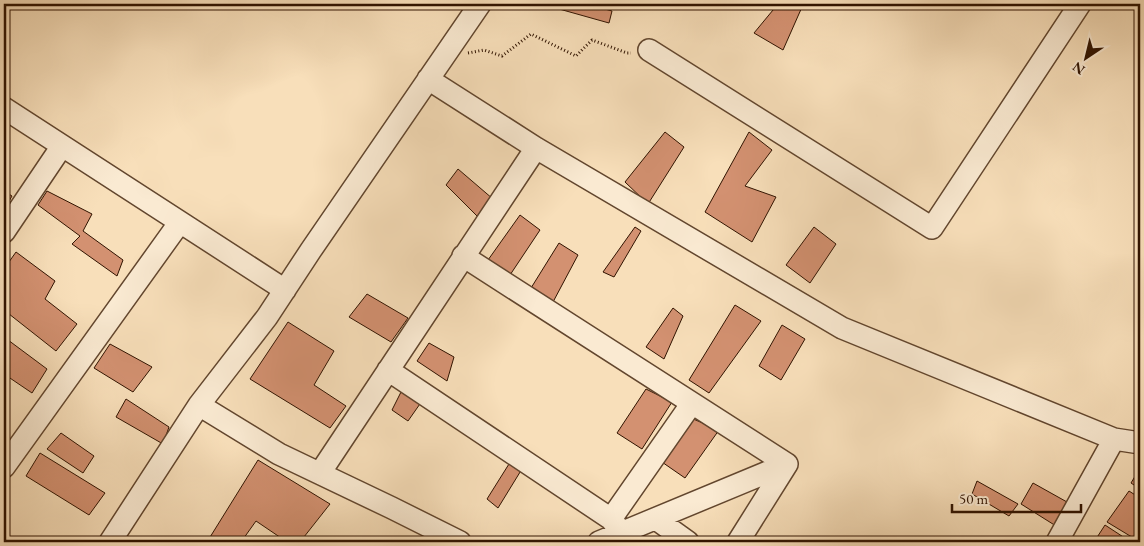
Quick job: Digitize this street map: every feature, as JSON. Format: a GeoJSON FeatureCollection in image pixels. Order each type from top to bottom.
{"type":"FeatureCollection","features":[{"type":"Feature","properties":{"kind":"street"},"geometry":{"type":"LineString","coordinates":[[110,542],[199,405],[267,317],[480,4]]}},
{"type":"Feature","properties":{"kind":"street"},"geometry":{"type":"LineString","coordinates":[[649,50],[932,228],[1080,4]]}},
{"type":"Feature","properties":{"kind":"street"},"geometry":{"type":"LineString","coordinates":[[428,79],[536,148],[842,328],[1114,439],[1140,443]]}},
{"type":"Feature","properties":{"kind":"street"},"geometry":{"type":"LineString","coordinates":[[4,108],[285,290]]}},
{"type":"Feature","properties":{"kind":"street"},"geometry":{"type":"LineString","coordinates":[[4,232],[62,146]]}},
{"type":"Feature","properties":{"kind":"street"},"geometry":{"type":"LineString","coordinates":[[320,473],[536,148]]}},
{"type":"Feature","properties":{"kind":"street"},"geometry":{"type":"LineString","coordinates":[[4,467],[180,222]]}},
{"type":"Feature","properties":{"kind":"street"},"geometry":{"type":"LineString","coordinates":[[463,256],[786,464]]}},
{"type":"Feature","properties":{"kind":"street"},"geometry":{"type":"LineString","coordinates":[[388,370],[616,526],[656,519],[786,464]]}},
{"type":"Feature","properties":{"kind":"street"},"geometry":{"type":"LineString","coordinates":[[599,542],[616,526],[692,403]]}},
{"type":"Feature","properties":{"kind":"street"},"geometry":{"type":"LineString","coordinates":[[199,405],[279,454],[460,542]]}},
{"type":"Feature","properties":{"kind":"street"},"geometry":{"type":"LineString","coordinates":[[1057,542],[1114,439]]}},
{"type":"Feature","properties":{"kind":"street"},"geometry":{"type":"LineString","coordinates":[[738,542],[786,464]]}},
{"type":"Feature","properties":{"kind":"street"},"geometry":{"type":"LineString","coordinates":[[656,519],[688,542]]}},
{"type":"Feature","properties":{"kind":"path"},"geometry":{"type":"LineString","coordinates":[[467,54],[484,50],[502,56],[531,34],[576,56],[592,40],[627,53],[649,50]]}},
{"type":"Feature","properties":{"kind":"building"},"geometry":{"type":"Polygon","coordinates":[[[553,4],[587,4],[612,11],[609,23],[552,7],[553,4]]]}},
{"type":"Feature","properties":{"kind":"building"},"geometry":{"type":"Polygon","coordinates":[[[778,4],[794,4],[802,7],[783,50],[754,33],[778,4]]]}},
{"type":"Feature","properties":{"kind":"building"},"geometry":{"type":"Polygon","coordinates":[[[665,132],[684,147],[648,204],[625,182],[665,132]]]}},
{"type":"Feature","properties":{"kind":"building"},"geometry":{"type":"Polygon","coordinates":[[[749,132],[772,150],[745,186],[776,197],[752,242],[705,212],[749,132]]]}},
{"type":"Feature","properties":{"kind":"building"},"geometry":{"type":"Polygon","coordinates":[[[458,169],[493,199],[477,216],[446,185],[458,169]]]}},
{"type":"Feature","properties":{"kind":"building"},"geometry":{"type":"Polygon","coordinates":[[[4,191],[12,196],[4,210],[4,191]]]}},
{"type":"Feature","properties":{"kind":"building"},"geometry":{"type":"Polygon","coordinates":[[[47,191],[92,214],[83,231],[123,260],[117,276],[72,244],[80,236],[38,205],[47,191]]]}},
{"type":"Feature","properties":{"kind":"building"},"geometry":{"type":"Polygon","coordinates":[[[520,215],[540,230],[510,275],[488,260],[520,215]]]}},
{"type":"Feature","properties":{"kind":"building"},"geometry":{"type":"Polygon","coordinates":[[[635,227],[641,231],[614,277],[603,272],[635,227]]]}},
{"type":"Feature","properties":{"kind":"building"},"geometry":{"type":"Polygon","coordinates":[[[814,227],[836,244],[810,283],[786,265],[814,227]]]}},
{"type":"Feature","properties":{"kind":"building"},"geometry":{"type":"Polygon","coordinates":[[[559,243],[578,255],[553,302],[531,288],[559,243]]]}},
{"type":"Feature","properties":{"kind":"building"},"geometry":{"type":"Polygon","coordinates":[[[16,252],[55,281],[45,299],[77,324],[56,351],[4,310],[4,269],[16,252]]]}},
{"type":"Feature","properties":{"kind":"building"},"geometry":{"type":"Polygon","coordinates":[[[367,294],[408,318],[391,342],[349,317],[367,294]]]}},
{"type":"Feature","properties":{"kind":"building"},"geometry":{"type":"Polygon","coordinates":[[[735,305],[761,321],[709,393],[689,380],[735,305]]]}},
{"type":"Feature","properties":{"kind":"building"},"geometry":{"type":"Polygon","coordinates":[[[673,308],[683,316],[664,359],[646,347],[673,308]]]}},
{"type":"Feature","properties":{"kind":"building"},"geometry":{"type":"Polygon","coordinates":[[[288,322],[334,351],[314,385],[346,406],[330,428],[250,379],[288,322]]]}},
{"type":"Feature","properties":{"kind":"building"},"geometry":{"type":"Polygon","coordinates":[[[782,325],[805,339],[781,380],[759,366],[782,325]]]}},
{"type":"Feature","properties":{"kind":"building"},"geometry":{"type":"Polygon","coordinates":[[[4,337],[47,369],[32,393],[4,374],[4,337]]]}},
{"type":"Feature","properties":{"kind":"building"},"geometry":{"type":"Polygon","coordinates":[[[429,343],[454,357],[447,381],[417,361],[429,343]]]}},
{"type":"Feature","properties":{"kind":"building"},"geometry":{"type":"Polygon","coordinates":[[[110,344],[152,367],[133,392],[94,368],[110,344]]]}},
{"type":"Feature","properties":{"kind":"building"},"geometry":{"type":"Polygon","coordinates":[[[403,388],[422,401],[408,421],[392,410],[403,388]]]}},
{"type":"Feature","properties":{"kind":"building"},"geometry":{"type":"Polygon","coordinates":[[[646,389],[672,402],[642,449],[617,433],[646,389]]]}},
{"type":"Feature","properties":{"kind":"building"},"geometry":{"type":"Polygon","coordinates":[[[126,399],[169,427],[163,444],[116,417],[126,399]]]}},
{"type":"Feature","properties":{"kind":"building"},"geometry":{"type":"Polygon","coordinates":[[[691,418],[719,430],[685,478],[659,460],[691,418]]]}},
{"type":"Feature","properties":{"kind":"building"},"geometry":{"type":"Polygon","coordinates":[[[61,433],[94,456],[83,473],[47,449],[61,433]]]}},
{"type":"Feature","properties":{"kind":"building"},"geometry":{"type":"Polygon","coordinates":[[[40,453],[105,493],[89,515],[26,476],[40,453]]]}},
{"type":"Feature","properties":{"kind":"building"},"geometry":{"type":"Polygon","coordinates":[[[514,456],[525,464],[498,508],[487,499],[514,456]]]}},
{"type":"Feature","properties":{"kind":"building"},"geometry":{"type":"Polygon","coordinates":[[[258,460],[330,504],[300,542],[287,542],[256,521],[241,542],[207,542],[258,460]]]}},
{"type":"Feature","properties":{"kind":"building"},"geometry":{"type":"Polygon","coordinates":[[[1140,468],[1140,489],[1131,483],[1140,468]]]}},
{"type":"Feature","properties":{"kind":"building"},"geometry":{"type":"Polygon","coordinates":[[[977,481],[1018,504],[1009,516],[972,494],[977,481]]]}},
{"type":"Feature","properties":{"kind":"building"},"geometry":{"type":"Polygon","coordinates":[[[1033,483],[1067,502],[1056,526],[1021,504],[1033,483]]]}},
{"type":"Feature","properties":{"kind":"building"},"geometry":{"type":"Polygon","coordinates":[[[1129,491],[1140,498],[1140,542],[1107,522],[1129,491]]]}},
{"type":"Feature","properties":{"kind":"building"},"geometry":{"type":"Polygon","coordinates":[[[1105,525],[1131,542],[1094,542],[1105,525]]]}},
{"type":"Feature","properties":{"kind":"building"},"geometry":{"type":"Polygon","coordinates":[[[966,537],[976,542],[963,542],[966,537]]]}}]}
